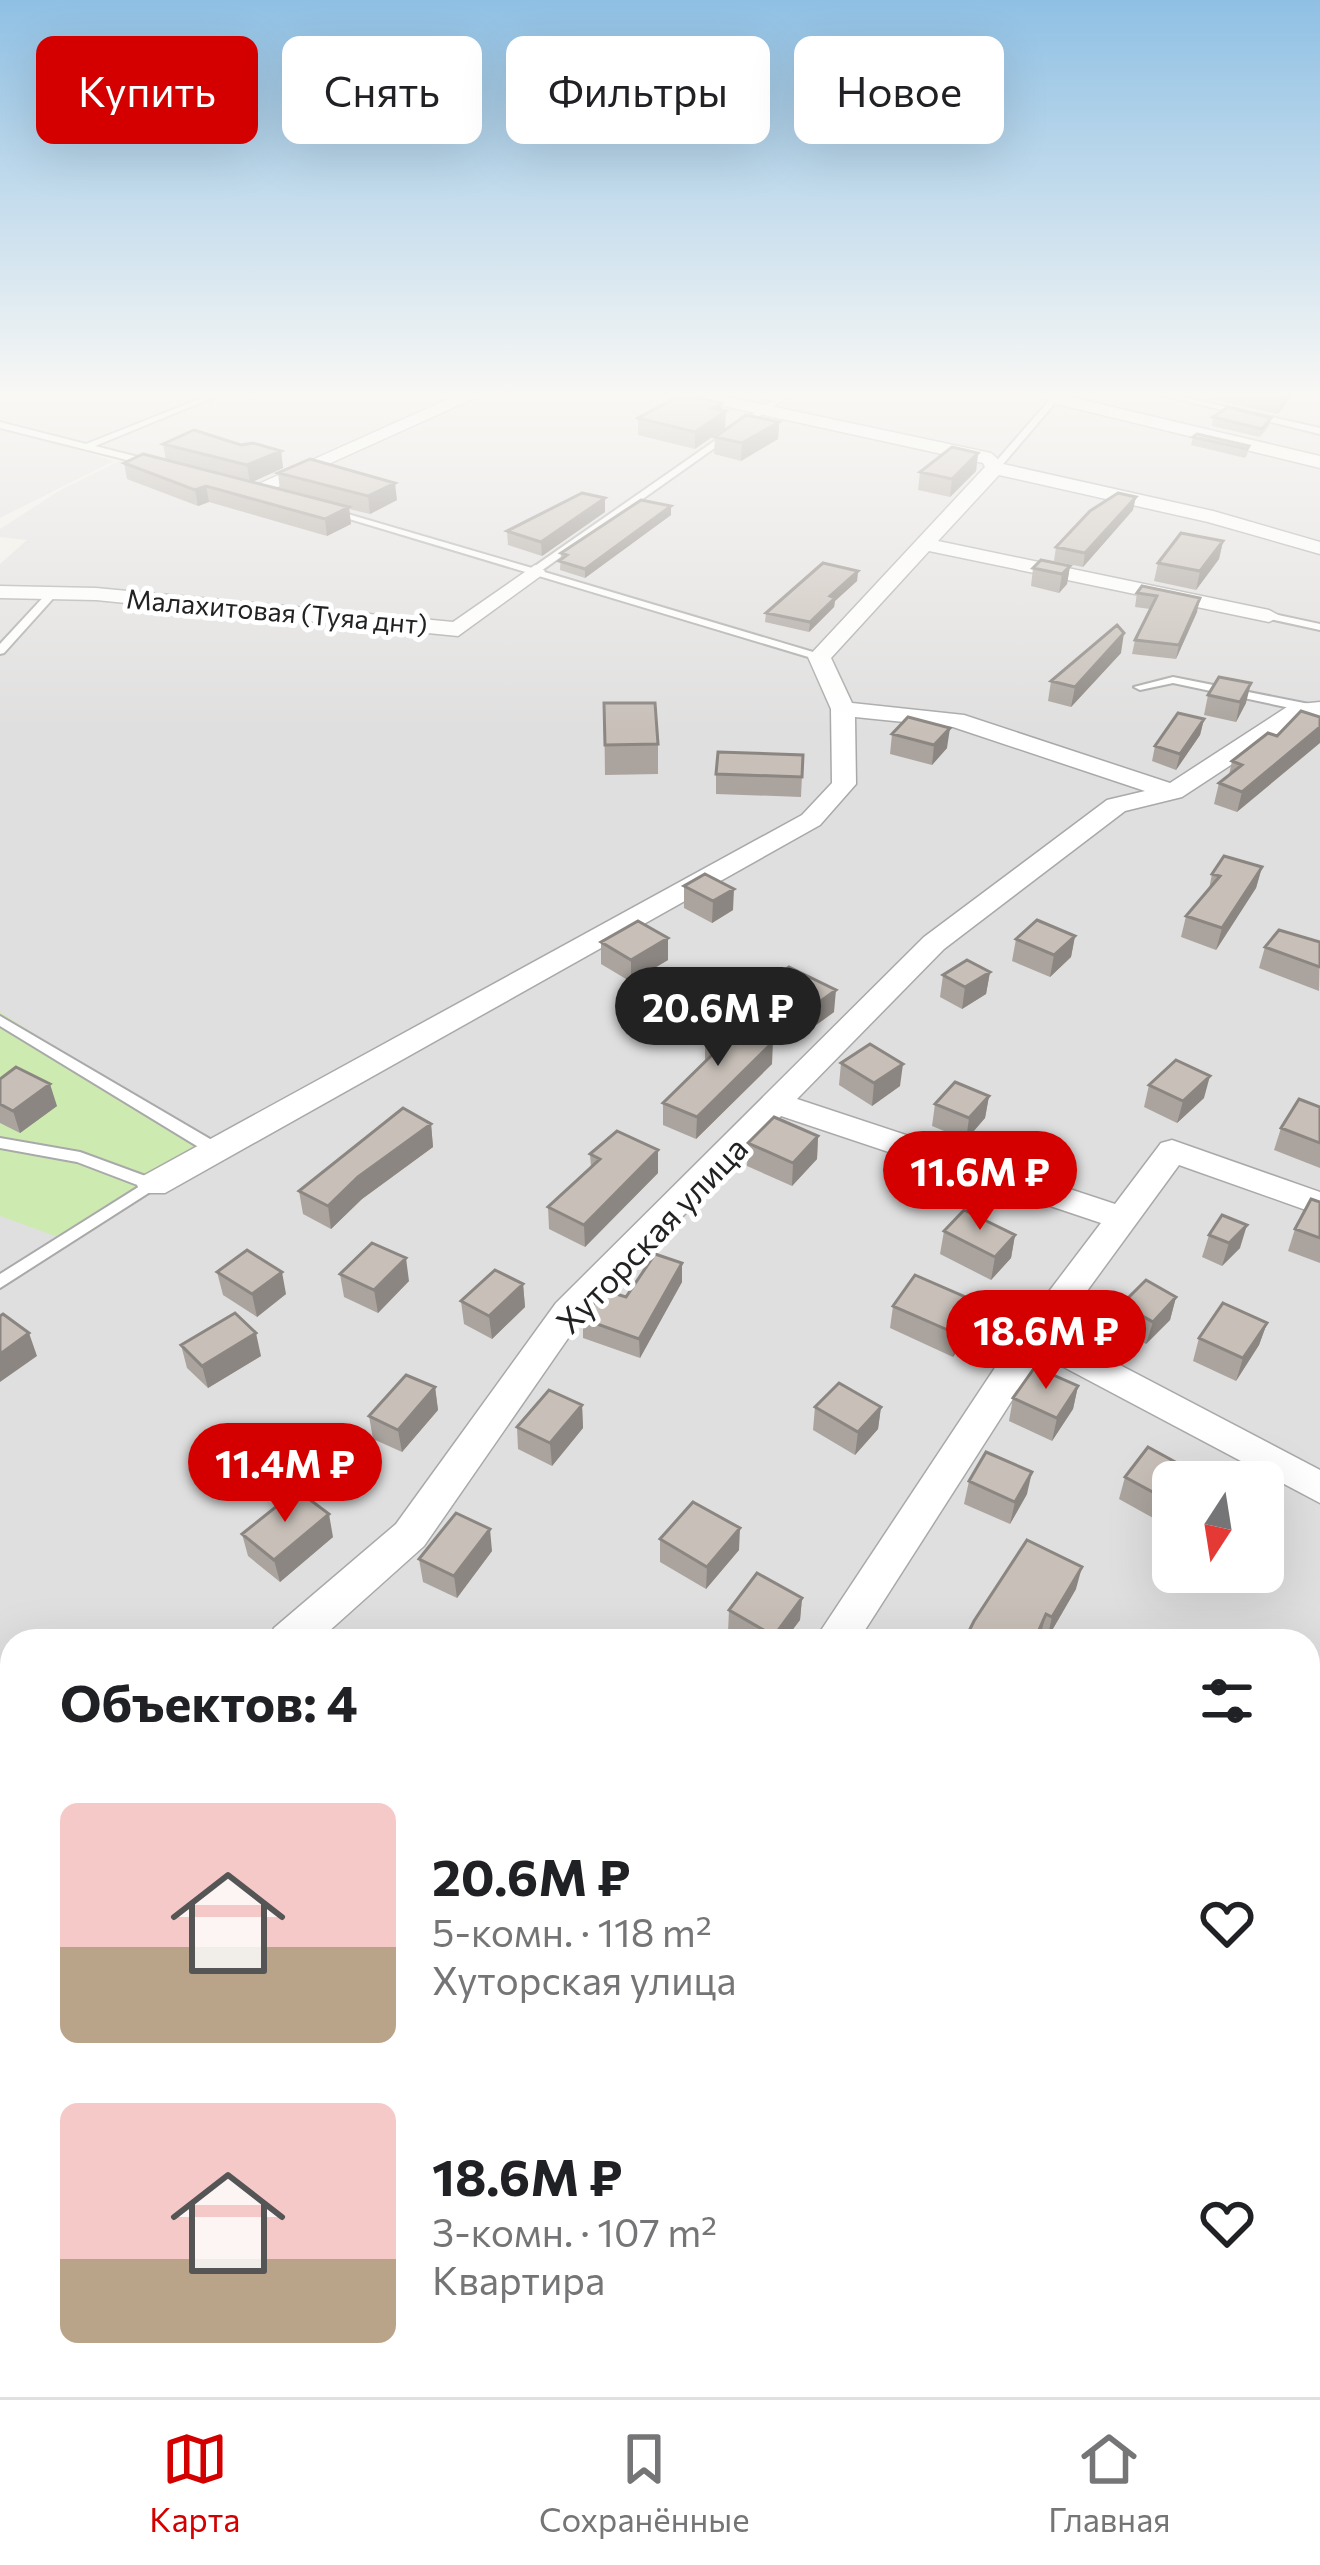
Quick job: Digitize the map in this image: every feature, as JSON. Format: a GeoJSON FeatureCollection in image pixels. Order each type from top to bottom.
{"type":"FeatureCollection","features":[{"type":"Feature","properties":{"kind":"street"},"geometry":{"type":"LineString","coordinates":[[153,1185],[811,820],[844,784],[843,709],[819,657],[960,508]]}},
{"type":"Feature","properties":{"kind":"street"},"geometry":{"type":"LineString","coordinates":[[1172,508],[1320,548]]}},
{"type":"Feature","properties":{"kind":"street"},"geometry":{"type":"LineString","coordinates":[[927,545],[1269,616]]}},
{"type":"Feature","properties":{"kind":"street","name":"Малахитовая (Туяа днт)"},"geometry":{"type":"LineString","coordinates":[[0,592],[331,614],[458,629],[535,571]]}},
{"type":"Feature","properties":{"kind":"street"},"geometry":{"type":"LineString","coordinates":[[843,709],[956,720],[1173,792]]}},
{"type":"Feature","properties":{"kind":"street","name":"Хуторская улица"},"geometry":{"type":"LineString","coordinates":[[303,1629],[410,1534],[568,1312],[934,943],[1116,805],[1173,792],[1298,710],[1318,709]]}},
{"type":"Feature","properties":{"kind":"street"},"geometry":{"type":"LineString","coordinates":[[779,1104],[1122,1218]]}},
{"type":"Feature","properties":{"kind":"street"},"geometry":{"type":"LineString","coordinates":[[843,1629],[1035,1336],[1172,1150],[1320,1204]]}},
{"type":"Feature","properties":{"kind":"street"},"geometry":{"type":"LineString","coordinates":[[1035,1336],[1320,1487]]}},
{"type":"Feature","properties":{"kind":"lane"},"geometry":{"type":"LineString","coordinates":[[315,508],[819,657]]}},
{"type":"Feature","properties":{"kind":"lane"},"geometry":{"type":"LineString","coordinates":[[535,571],[625,508]]}},
{"type":"Feature","properties":{"kind":"lane"},"geometry":{"type":"LineString","coordinates":[[0,651],[53,593]]}},
{"type":"Feature","properties":{"kind":"lane"},"geometry":{"type":"LineString","coordinates":[[1269,616],[1320,627]]}},
{"type":"Feature","properties":{"kind":"lane"},"geometry":{"type":"LineString","coordinates":[[1140,687],[1173,680],[1318,709]]}},
{"type":"Feature","properties":{"kind":"lane"},"geometry":{"type":"LineString","coordinates":[[0,1020],[216,1150]]}},
{"type":"Feature","properties":{"kind":"lane"},"geometry":{"type":"LineString","coordinates":[[0,1144],[80,1157],[153,1185]]}},
{"type":"Feature","properties":{"kind":"lane"},"geometry":{"type":"LineString","coordinates":[[0,1282],[153,1185]]}},
{"type":"Feature","properties":{"kind":"shaded area"},"geometry":{"type":"Polygon","coordinates":[[[0,508],[20,508],[0,518],[0,508]]]}},
{"type":"Feature","properties":{"kind":"shaded area"},"geometry":{"type":"Polygon","coordinates":[[[33,508],[1320,508],[1320,1629],[0,1629],[0,564],[27,540],[0,537],[0,529],[33,508]]]}},
{"type":"Feature","properties":{"kind":"green space"},"geometry":{"type":"Polygon","coordinates":[[[0,1012],[216,1150],[66,1240],[0,1216],[0,1012]]]}},
{"type":"Feature","properties":{"kind":"building"},"geometry":{"type":"Polygon","coordinates":[[[285,508],[347,508],[325,519],[285,508]]]}},
{"type":"Feature","properties":{"kind":"building"},"geometry":{"type":"Polygon","coordinates":[[[553,508],[591,508],[541,542],[507,531],[553,508]]]}},
{"type":"Feature","properties":{"kind":"building"},"geometry":{"type":"Polygon","coordinates":[[[629,508],[668,508],[585,569],[559,561],[567,555],[561,553],[629,508]]]}},
{"type":"Feature","properties":{"kind":"building"},"geometry":{"type":"Polygon","coordinates":[[[1126,508],[1085,553],[1056,547],[1090,511],[1126,508]]]}},
{"type":"Feature","properties":{"kind":"building"},"geometry":{"type":"Polygon","coordinates":[[[1181,533],[1223,541],[1200,571],[1158,563],[1181,533]]]}},
{"type":"Feature","properties":{"kind":"building"},"geometry":{"type":"Polygon","coordinates":[[[1041,560],[1070,566],[1062,574],[1033,568],[1041,560]]]}},
{"type":"Feature","properties":{"kind":"building"},"geometry":{"type":"Polygon","coordinates":[[[823,563],[858,571],[810,622],[766,613],[823,563]]]}},
{"type":"Feature","properties":{"kind":"building"},"geometry":{"type":"Polygon","coordinates":[[[1142,586],[1200,598],[1179,645],[1135,640],[1157,596],[1137,593],[1142,586]]]}},
{"type":"Feature","properties":{"kind":"building"},"geometry":{"type":"Polygon","coordinates":[[[1117,625],[1124,633],[1075,687],[1051,681],[1117,625]]]}},
{"type":"Feature","properties":{"kind":"building"},"geometry":{"type":"Polygon","coordinates":[[[1219,677],[1251,683],[1240,702],[1208,695],[1219,677]]]}},
{"type":"Feature","properties":{"kind":"building"},"geometry":{"type":"Polygon","coordinates":[[[604,703],[655,703],[658,744],[605,745],[604,703]]]}},
{"type":"Feature","properties":{"kind":"building"},"geometry":{"type":"Polygon","coordinates":[[[1301,711],[1320,717],[1320,727],[1242,792],[1219,783],[1242,765],[1232,761],[1268,733],[1277,736],[1301,711]]]}},
{"type":"Feature","properties":{"kind":"building"},"geometry":{"type":"Polygon","coordinates":[[[1178,713],[1204,719],[1180,754],[1155,746],[1178,713]]]}},
{"type":"Feature","properties":{"kind":"building"},"geometry":{"type":"Polygon","coordinates":[[[908,717],[950,728],[934,745],[892,734],[908,717]]]}},
{"type":"Feature","properties":{"kind":"building"},"geometry":{"type":"Polygon","coordinates":[[[718,752],[803,755],[802,777],[716,774],[718,752]]]}},
{"type":"Feature","properties":{"kind":"building"},"geometry":{"type":"Polygon","coordinates":[[[1224,856],[1262,867],[1222,928],[1186,916],[1220,876],[1212,874],[1224,856]]]}},
{"type":"Feature","properties":{"kind":"building"},"geometry":{"type":"Polygon","coordinates":[[[705,874],[734,889],[713,901],[684,886],[705,874]]]}},
{"type":"Feature","properties":{"kind":"building"},"geometry":{"type":"Polygon","coordinates":[[[1037,920],[1075,936],[1054,955],[1016,939],[1037,920]]]}},
{"type":"Feature","properties":{"kind":"building"},"geometry":{"type":"Polygon","coordinates":[[[638,921],[668,938],[631,960],[601,942],[638,921]]]}},
{"type":"Feature","properties":{"kind":"building"},"geometry":{"type":"Polygon","coordinates":[[[1279,930],[1320,942],[1320,967],[1265,947],[1279,930]]]}},
{"type":"Feature","properties":{"kind":"building"},"geometry":{"type":"Polygon","coordinates":[[[967,960],[990,972],[965,987],[943,975],[967,960]]]}},
{"type":"Feature","properties":{"kind":"building"},"geometry":{"type":"Polygon","coordinates":[[[789,967],[836,990],[814,1006],[767,983],[789,967]]]}},
{"type":"Feature","properties":{"kind":"building"},"geometry":{"type":"Polygon","coordinates":[[[725,1023],[773,1042],[697,1117],[663,1103],[718,1049],[705,1044],[725,1023]]]}},
{"type":"Feature","properties":{"kind":"building"},"geometry":{"type":"Polygon","coordinates":[[[870,1044],[903,1064],[874,1083],[841,1063],[870,1044]]]}},
{"type":"Feature","properties":{"kind":"building"},"geometry":{"type":"Polygon","coordinates":[[[1176,1060],[1210,1076],[1183,1101],[1149,1085],[1176,1060]]]}},
{"type":"Feature","properties":{"kind":"building"},"geometry":{"type":"Polygon","coordinates":[[[16,1067],[50,1084],[13,1111],[0,1104],[0,1079],[16,1067]]]}},
{"type":"Feature","properties":{"kind":"building"},"geometry":{"type":"Polygon","coordinates":[[[955,1082],[989,1096],[969,1118],[935,1104],[955,1082]]]}},
{"type":"Feature","properties":{"kind":"building"},"geometry":{"type":"Polygon","coordinates":[[[1299,1099],[1320,1107],[1320,1143],[1281,1128],[1299,1099]]]}},
{"type":"Feature","properties":{"kind":"building"},"geometry":{"type":"Polygon","coordinates":[[[403,1108],[431,1124],[358,1177],[328,1206],[299,1191],[403,1108]]]}},
{"type":"Feature","properties":{"kind":"building"},"geometry":{"type":"Polygon","coordinates":[[[774,1117],[818,1136],[793,1163],[748,1143],[774,1117]]]}},
{"type":"Feature","properties":{"kind":"building"},"geometry":{"type":"Polygon","coordinates":[[[617,1131],[658,1150],[584,1225],[548,1207],[600,1159],[590,1154],[617,1131]]]}},
{"type":"Feature","properties":{"kind":"building"},"geometry":{"type":"Polygon","coordinates":[[[1311,1199],[1320,1202],[1320,1238],[1295,1229],[1311,1199]]]}},
{"type":"Feature","properties":{"kind":"building"},"geometry":{"type":"Polygon","coordinates":[[[964,1210],[1015,1235],[995,1257],[944,1231],[964,1210]]]}},
{"type":"Feature","properties":{"kind":"building"},"geometry":{"type":"Polygon","coordinates":[[[1222,1215],[1247,1225],[1229,1243],[1209,1235],[1222,1215]]]}},
{"type":"Feature","properties":{"kind":"building"},"geometry":{"type":"Polygon","coordinates":[[[372,1243],[406,1258],[374,1290],[340,1274],[372,1243]]]}},
{"type":"Feature","properties":{"kind":"building"},"geometry":{"type":"Polygon","coordinates":[[[247,1250],[282,1272],[252,1294],[217,1272],[247,1250]]]}},
{"type":"Feature","properties":{"kind":"building"},"geometry":{"type":"Polygon","coordinates":[[[655,1254],[682,1263],[639,1339],[583,1319],[603,1290],[626,1297],[655,1254]]]}},
{"type":"Feature","properties":{"kind":"building"},"geometry":{"type":"Polygon","coordinates":[[[495,1270],[523,1284],[489,1316],[461,1301],[495,1270]]]}},
{"type":"Feature","properties":{"kind":"building"},"geometry":{"type":"Polygon","coordinates":[[[915,1275],[979,1303],[957,1334],[893,1306],[915,1275]]]}},
{"type":"Feature","properties":{"kind":"building"},"geometry":{"type":"Polygon","coordinates":[[[1146,1280],[1176,1297],[1153,1322],[1122,1304],[1146,1280]]]}},
{"type":"Feature","properties":{"kind":"building"},"geometry":{"type":"Polygon","coordinates":[[[1223,1303],[1267,1323],[1243,1358],[1199,1338],[1223,1303]]]}},
{"type":"Feature","properties":{"kind":"building"},"geometry":{"type":"Polygon","coordinates":[[[235,1313],[256,1333],[202,1366],[181,1345],[235,1313]]]}},
{"type":"Feature","properties":{"kind":"building"},"geometry":{"type":"Polygon","coordinates":[[[0,1316],[29,1333],[0,1354],[0,1316]]]}},
{"type":"Feature","properties":{"kind":"building"},"geometry":{"type":"Polygon","coordinates":[[[1035,1367],[1078,1386],[1057,1418],[1013,1398],[1035,1367]]]}},
{"type":"Feature","properties":{"kind":"building"},"geometry":{"type":"Polygon","coordinates":[[[406,1375],[435,1387],[398,1430],[369,1416],[406,1375]]]}},
{"type":"Feature","properties":{"kind":"building"},"geometry":{"type":"Polygon","coordinates":[[[839,1383],[881,1407],[858,1432],[815,1407],[839,1383]]]}},
{"type":"Feature","properties":{"kind":"building"},"geometry":{"type":"Polygon","coordinates":[[[549,1390],[582,1405],[550,1443],[517,1427],[549,1390]]]}},
{"type":"Feature","properties":{"kind":"building"},"geometry":{"type":"Polygon","coordinates":[[[1148,1447],[1174,1461],[1152,1461],[1152,1492],[1125,1477],[1148,1447]]]}},
{"type":"Feature","properties":{"kind":"building"},"geometry":{"type":"Polygon","coordinates":[[[986,1452],[1032,1472],[1015,1502],[969,1481],[986,1452]]]}},
{"type":"Feature","properties":{"kind":"building"},"geometry":{"type":"Polygon","coordinates":[[[297,1490],[329,1514],[274,1560],[242,1534],[297,1490]]]}},
{"type":"Feature","properties":{"kind":"building"},"geometry":{"type":"Polygon","coordinates":[[[693,1502],[740,1528],[707,1567],[660,1539],[693,1502]]]}},
{"type":"Feature","properties":{"kind":"building"},"geometry":{"type":"Polygon","coordinates":[[[456,1513],[490,1529],[454,1576],[419,1559],[456,1513]]]}},
{"type":"Feature","properties":{"kind":"building"},"geometry":{"type":"Polygon","coordinates":[[[1027,1540],[1082,1567],[1052,1617],[1046,1614],[1039,1629],[970,1629],[1027,1540]]]}},
{"type":"Feature","properties":{"kind":"building"},"geometry":{"type":"Polygon","coordinates":[[[757,1573],[802,1598],[779,1629],[762,1629],[729,1610],[757,1573]]]}}]}
